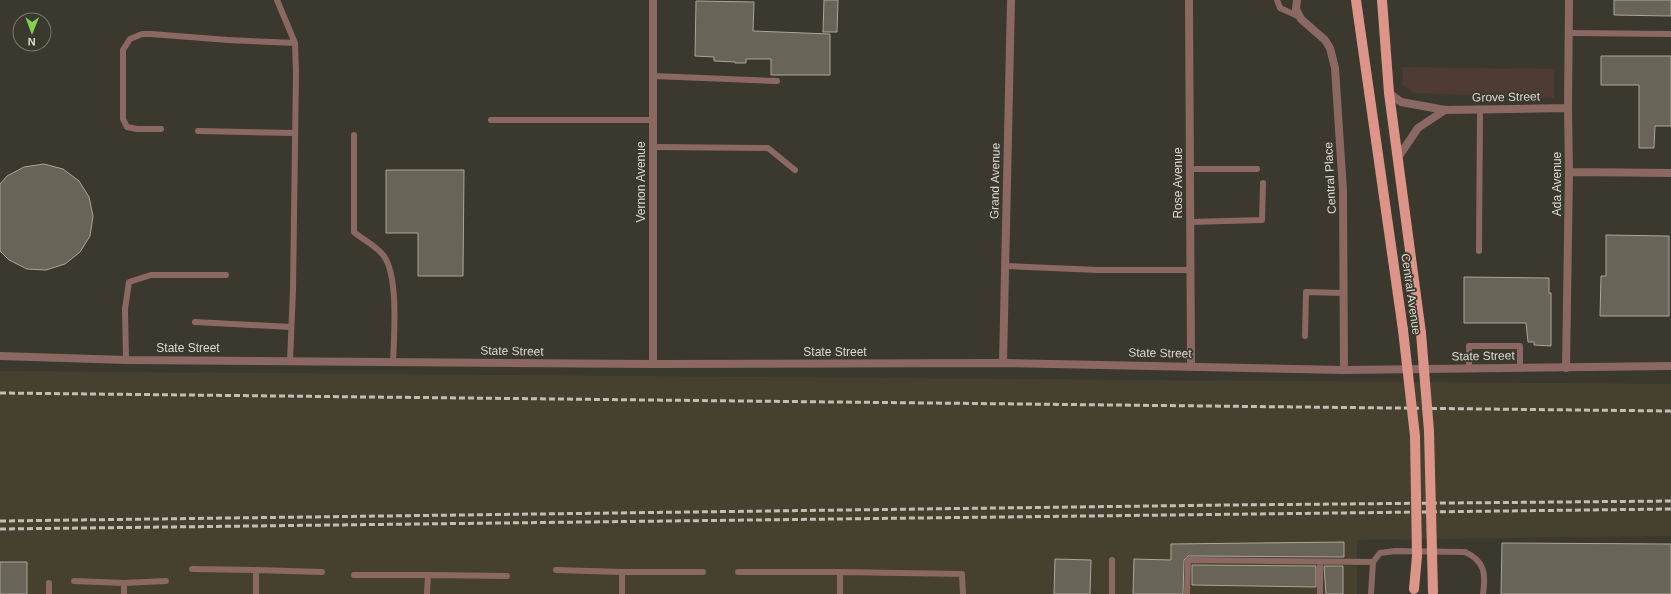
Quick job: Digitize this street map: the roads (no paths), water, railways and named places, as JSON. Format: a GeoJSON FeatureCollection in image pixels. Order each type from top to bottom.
{"type":"FeatureCollection","features":[{"type":"Feature","properties":{"kind":"main road","name":"Central Avenue"},"geometry":{"type":"LineString","coordinates":[[1382,0],[1389,93],[1421,333],[1429,431],[1433,593]]}},
{"type":"Feature","properties":{"kind":"main road","name":"Central Avenue"},"geometry":{"type":"LineString","coordinates":[[1356,1],[1403,330],[1415,436],[1417,556],[1414,592]]}},
{"type":"Feature","properties":{"kind":"street","name":"Vernon Avenue"},"geometry":{"type":"LineString","coordinates":[[653,0],[653,364]]}},
{"type":"Feature","properties":{"kind":"street","name":"Grand Avenue"},"geometry":{"type":"LineString","coordinates":[[1003,363],[1011,0]]}},
{"type":"Feature","properties":{"kind":"street","name":"Rose Avenue"},"geometry":{"type":"LineString","coordinates":[[1189,0],[1191,365]]}},
{"type":"Feature","properties":{"kind":"street"},"geometry":{"type":"LineString","coordinates":[[1297,0],[1296,9],[1300,17]]}},
{"type":"Feature","properties":{"kind":"street","name":"Ada Avenue"},"geometry":{"type":"LineString","coordinates":[[1566,368],[1569,172],[1568,0]]}},
{"type":"Feature","properties":{"kind":"street","name":"Central Place"},"geometry":{"type":"LineString","coordinates":[[1300,17],[1325,40],[1330,48],[1335,68],[1343,191],[1344,370]]}},
{"type":"Feature","properties":{"kind":"street","name":"Grove Street"},"geometry":{"type":"LineString","coordinates":[[1389,93],[1401,102],[1445,110],[1568,108]]}},
{"type":"Feature","properties":{"kind":"street"},"geometry":{"type":"LineString","coordinates":[[1397,159],[1418,128],[1445,110]]}},
{"type":"Feature","properties":{"kind":"street"},"geometry":{"type":"LineString","coordinates":[[1569,172],[1671,174]]}},
{"type":"Feature","properties":{"kind":"street","name":"State Street"},"geometry":{"type":"LineString","coordinates":[[0,356],[126,360],[653,364],[1003,363],[1191,365],[1344,370],[1671,366]]}},
{"type":"Feature","properties":{"kind":"lane"},"geometry":{"type":"LineString","coordinates":[[277,0],[295,43],[295,133],[290,361]]}},
{"type":"Feature","properties":{"kind":"lane"},"geometry":{"type":"LineString","coordinates":[[1278,0],[1280,8],[1300,17]]}},
{"type":"Feature","properties":{"kind":"lane"},"geometry":{"type":"LineString","coordinates":[[1568,33],[1671,34]]}},
{"type":"Feature","properties":{"kind":"lane"},"geometry":{"type":"LineString","coordinates":[[161,129],[137,129],[126,127],[123,119],[123,50],[130,38],[142,34],[151,34],[295,43]]}},
{"type":"Feature","properties":{"kind":"lane"},"geometry":{"type":"LineString","coordinates":[[653,76],[777,81]]}},
{"type":"Feature","properties":{"kind":"lane"},"geometry":{"type":"LineString","coordinates":[[1479,251],[1480,109]]}},
{"type":"Feature","properties":{"kind":"lane"},"geometry":{"type":"LineString","coordinates":[[491,120],[653,120]]}},
{"type":"Feature","properties":{"kind":"lane"},"geometry":{"type":"LineString","coordinates":[[198,131],[295,133]]}},
{"type":"Feature","properties":{"kind":"lane"},"geometry":{"type":"LineString","coordinates":[[354,135],[354,232],[384,256],[391,276],[394,296],[393,362]]}},
{"type":"Feature","properties":{"kind":"lane"},"geometry":{"type":"LineString","coordinates":[[653,147],[768,148],[795,170]]}},
{"type":"Feature","properties":{"kind":"lane"},"geometry":{"type":"LineString","coordinates":[[1190,169],[1257,169]]}},
{"type":"Feature","properties":{"kind":"lane"},"geometry":{"type":"LineString","coordinates":[[1190,222],[1262,220],[1263,183]]}},
{"type":"Feature","properties":{"kind":"lane"},"geometry":{"type":"LineString","coordinates":[[1005,266],[1098,270],[1190,270]]}},
{"type":"Feature","properties":{"kind":"lane"},"geometry":{"type":"LineString","coordinates":[[126,360],[125,309],[129,282],[151,275],[226,275]]}},
{"type":"Feature","properties":{"kind":"lane"},"geometry":{"type":"LineString","coordinates":[[1305,336],[1306,292],[1344,293]]}},
{"type":"Feature","properties":{"kind":"lane"},"geometry":{"type":"LineString","coordinates":[[195,322],[291,327]]}},
{"type":"Feature","properties":{"kind":"lane"},"geometry":{"type":"LineString","coordinates":[[1469,369],[1469,346],[1520,346],[1520,368]]}},
{"type":"Feature","properties":{"kind":"lane"},"geometry":{"type":"LineString","coordinates":[[1371,594],[1373,562],[1380,553],[1395,551],[1465,552],[1476,557],[1483,568],[1483,594]]}},
{"type":"Feature","properties":{"kind":"lane"},"geometry":{"type":"LineString","coordinates":[[1112,560],[1112,594]]}},
{"type":"Feature","properties":{"kind":"lane"},"geometry":{"type":"LineString","coordinates":[[1188,594],[1188,560],[1373,562]]}},
{"type":"Feature","properties":{"kind":"lane"},"geometry":{"type":"LineString","coordinates":[[1320,562],[1320,594]]}},
{"type":"Feature","properties":{"kind":"lane"},"geometry":{"type":"LineString","coordinates":[[192,569],[322,572]]}},
{"type":"Feature","properties":{"kind":"lane"},"geometry":{"type":"LineString","coordinates":[[256,570],[256,594]]}},
{"type":"Feature","properties":{"kind":"lane"},"geometry":{"type":"LineString","coordinates":[[556,570],[703,572]]}},
{"type":"Feature","properties":{"kind":"lane"},"geometry":{"type":"LineString","coordinates":[[622,572],[622,594]]}},
{"type":"Feature","properties":{"kind":"lane"},"geometry":{"type":"LineString","coordinates":[[738,572],[962,574],[963,594]]}},
{"type":"Feature","properties":{"kind":"lane"},"geometry":{"type":"LineString","coordinates":[[840,572],[840,594]]}},
{"type":"Feature","properties":{"kind":"lane"},"geometry":{"type":"LineString","coordinates":[[354,575],[507,576]]}},
{"type":"Feature","properties":{"kind":"lane"},"geometry":{"type":"LineString","coordinates":[[427,594],[428,575]]}},
{"type":"Feature","properties":{"kind":"lane"},"geometry":{"type":"LineString","coordinates":[[74,581],[124,583],[166,581]]}},
{"type":"Feature","properties":{"kind":"lane"},"geometry":{"type":"LineString","coordinates":[[49,583],[49,594]]}},
{"type":"Feature","properties":{"kind":"lane"},"geometry":{"type":"LineString","coordinates":[[124,583],[124,594]]}},
{"type":"Feature","properties":{"kind":"railway"},"geometry":{"type":"LineString","coordinates":[[0,393],[1671,411]]}},
{"type":"Feature","properties":{"kind":"railway"},"geometry":{"type":"LineString","coordinates":[[0,521],[1228,505],[1671,501]]}},
{"type":"Feature","properties":{"kind":"railway"},"geometry":{"type":"LineString","coordinates":[[0,529],[1671,509]]}}]}
